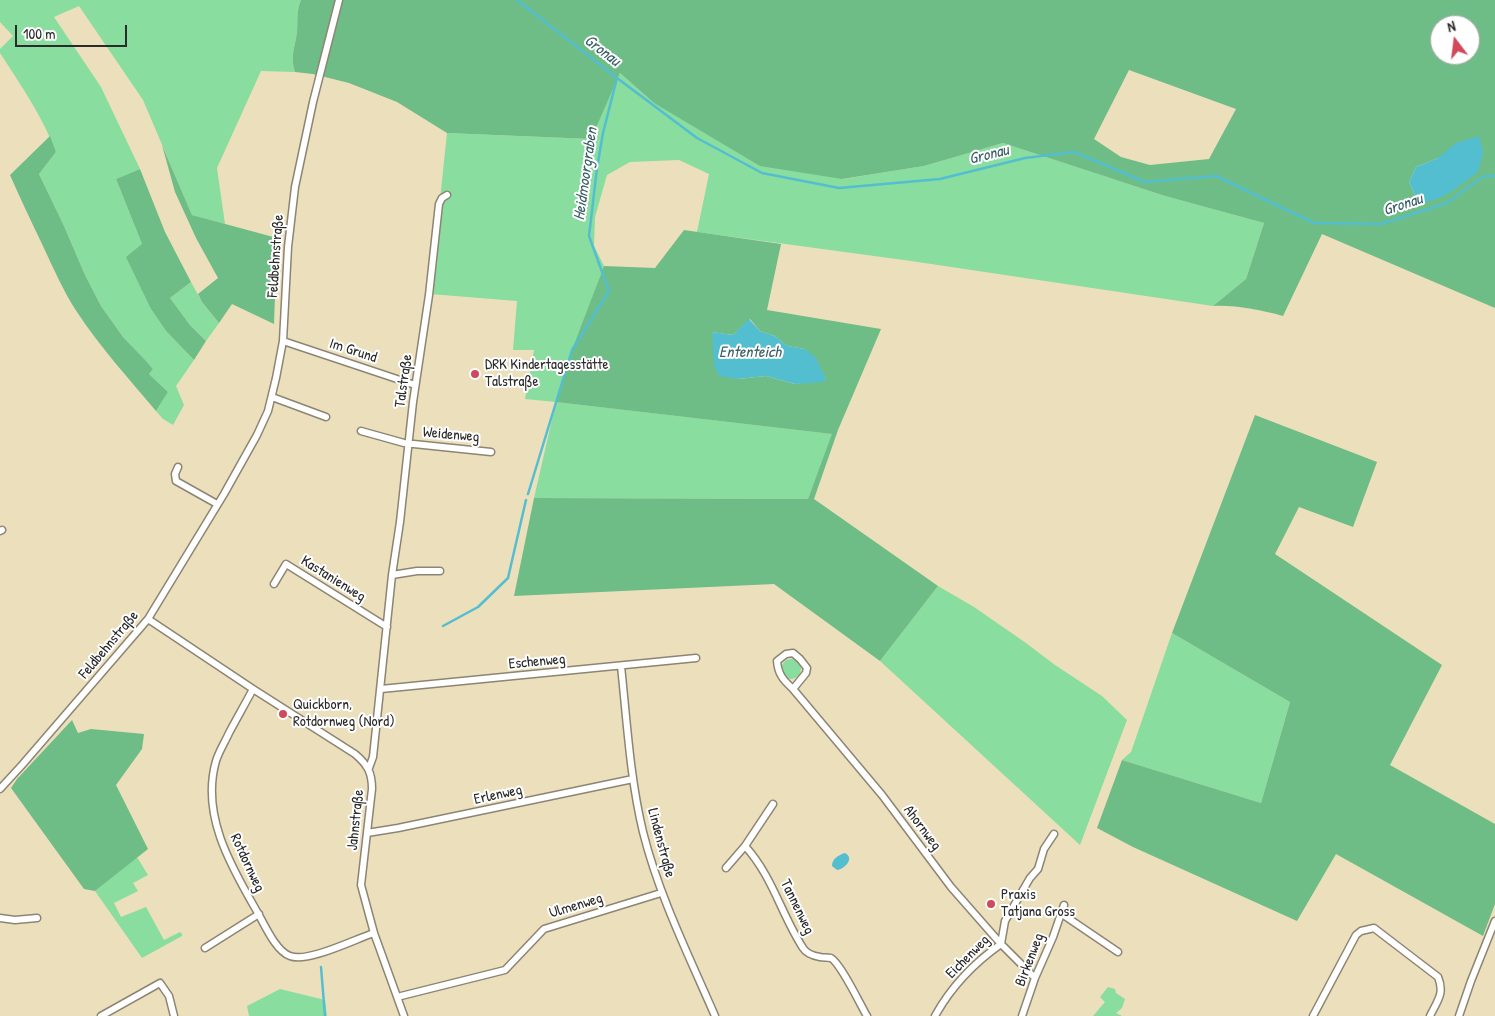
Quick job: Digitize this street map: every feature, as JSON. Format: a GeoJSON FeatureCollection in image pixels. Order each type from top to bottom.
{"type":"FeatureCollection","features":[{"type":"Feature","properties":{"kind":"street","name":"Feldbehnstraße"},"geometry":{"type":"LineString","coordinates":[[0,788],[148,619],[217,504],[268,411],[283,341],[290,218],[295,187],[313,102],[339,0]]}},
{"type":"Feature","properties":{"kind":"street","name":"Talstraße"},"geometry":{"type":"LineString","coordinates":[[369,768],[373,757],[392,575],[429,295],[439,204],[442,198],[447,195]]}},
{"type":"Feature","properties":{"kind":"street","name":"Im Grund"},"geometry":{"type":"LineString","coordinates":[[283,341],[416,385]]}},
{"type":"Feature","properties":{"kind":"street"},"geometry":{"type":"LineString","coordinates":[[272,397],[326,417]]}},
{"type":"Feature","properties":{"kind":"street","name":"Weidenweg"},"geometry":{"type":"LineString","coordinates":[[361,431],[409,444],[491,452]]}},
{"type":"Feature","properties":{"kind":"street"},"geometry":{"type":"LineString","coordinates":[[178,467],[175,474],[176,481],[217,504]]}},
{"type":"Feature","properties":{"kind":"street","name":"Kastanienweg"},"geometry":{"type":"LineString","coordinates":[[274,584],[286,564],[387,628]]}},
{"type":"Feature","properties":{"kind":"street"},"geometry":{"type":"LineString","coordinates":[[392,575],[417,571],[440,571]]}},
{"type":"Feature","properties":{"kind":"street","name":"Jahnstraße"},"geometry":{"type":"LineString","coordinates":[[148,619],[252,689],[356,754],[369,768],[372,789],[361,885],[374,933],[404,1016]]}},
{"type":"Feature","properties":{"kind":"street","name":"Ahornweg"},"geometry":{"type":"LineString","coordinates":[[793,689],[806,673],[807,668],[793,653],[786,654],[777,660],[778,670],[782,679],[793,689],[882,795],[951,887],[1001,944],[1035,978]]}},
{"type":"Feature","properties":{"kind":"street","name":"Eschenweg"},"geometry":{"type":"LineString","coordinates":[[381,689],[696,658]]}},
{"type":"Feature","properties":{"kind":"street","name":"Lindenstraße"},"geometry":{"type":"LineString","coordinates":[[621,666],[633,779],[643,832],[661,893],[715,1016]]}},
{"type":"Feature","properties":{"kind":"street","name":"Rotdornweg"},"geometry":{"type":"LineString","coordinates":[[252,689],[221,748],[216,760],[212,784],[214,817],[224,850],[236,875],[277,946],[290,956],[298,958],[320,953],[374,933]]}},
{"type":"Feature","properties":{"kind":"street","name":"Erlenweg"},"geometry":{"type":"LineString","coordinates":[[366,833],[633,779]]}},
{"type":"Feature","properties":{"kind":"street"},"geometry":{"type":"LineString","coordinates":[[726,868],[745,846],[772,804]]}},
{"type":"Feature","properties":{"kind":"street","name":"Eichenweg"},"geometry":{"type":"LineString","coordinates":[[935,1016],[943,1002],[969,969],[1001,944],[1006,920],[1030,878],[1038,869],[1044,849],[1054,834]]}},
{"type":"Feature","properties":{"kind":"street","name":"Tannenweg"},"geometry":{"type":"LineString","coordinates":[[745,846],[757,859],[771,883],[805,951],[819,957],[830,958],[838,965],[867,1016]]}},
{"type":"Feature","properties":{"kind":"street","name":"Ulmenweg"},"geometry":{"type":"LineString","coordinates":[[397,997],[505,970],[544,929],[661,893]]}},
{"type":"Feature","properties":{"kind":"street","name":"Birkenweg"},"geometry":{"type":"LineString","coordinates":[[1022,1016],[1064,905]]}},
{"type":"Feature","properties":{"kind":"street"},"geometry":{"type":"LineString","coordinates":[[204,948],[258,914]]}},
{"type":"Feature","properties":{"kind":"street"},"geometry":{"type":"LineString","coordinates":[[1062,914],[1118,952]]}},
{"type":"Feature","properties":{"kind":"street"},"geometry":{"type":"LineString","coordinates":[[0,918],[15,920],[37,918]]}},
{"type":"Feature","properties":{"kind":"street"},"geometry":{"type":"LineString","coordinates":[[1459,1016],[1471,980],[1495,921]]}},
{"type":"Feature","properties":{"kind":"street"},"geometry":{"type":"LineString","coordinates":[[1313,1016],[1356,935],[1361,930],[1374,928],[1438,977],[1442,992],[1430,1016]]}},
{"type":"Feature","properties":{"kind":"street"},"geometry":{"type":"LineString","coordinates":[[101,1016],[160,983],[169,996],[174,1016]]}},
{"type":"Feature","properties":{"kind":"green space"},"geometry":{"type":"Polygon","coordinates":[[[0,0],[301,0],[293,56],[295,72],[261,71],[217,168],[225,224],[192,215],[143,100],[79,6],[54,17],[101,87],[140,169],[116,179],[142,244],[151,309],[166,331],[194,360],[176,386],[184,405],[173,425],[163,419],[156,411],[168,392],[149,374],[153,369],[123,337],[101,306],[39,174],[56,152],[38,113],[0,53],[0,49],[13,36],[0,22],[0,0]]]}},
{"type":"Feature","properties":{"kind":"green space"},"geometry":{"type":"Polygon","coordinates":[[[301,0],[1495,0],[1495,308],[1322,234],[1283,316],[1248,308],[1213,306],[1246,279],[1264,223],[1165,196],[1003,143],[924,166],[842,179],[760,166],[654,103],[620,73],[591,139],[447,133],[397,102],[349,83],[313,74],[295,72],[293,56],[301,0]],[[1129,70],[1094,139],[1121,157],[1150,165],[1209,159],[1236,109],[1129,70]],[[1438,158],[1416,167],[1409,182],[1419,204],[1438,158]]]}},
{"type":"Feature","properties":{"kind":"green space"},"geometry":{"type":"Polygon","coordinates":[[[620,73],[654,103],[843,179],[924,166],[1003,143],[1165,196],[1264,223],[1246,279],[1213,306],[911,261],[697,232],[709,174],[679,160],[630,162],[607,175],[595,217],[594,246],[604,266],[557,402],[833,434],[808,499],[534,498],[556,402],[525,399],[534,350],[513,350],[517,301],[430,294],[447,133],[590,139],[620,73]]]}},
{"type":"Feature","properties":{"kind":"green space"},"geometry":{"type":"Polygon","coordinates":[[[50,136],[56,152],[39,174],[101,306],[123,337],[153,369],[149,374],[168,392],[156,411],[105,350],[72,304],[58,279],[10,175],[50,136]]]}},
{"type":"Feature","properties":{"kind":"green space"},"geometry":{"type":"Polygon","coordinates":[[[162,145],[192,215],[277,238],[274,324],[232,304],[219,323],[202,302],[198,294],[218,278],[196,238],[175,192],[162,145]]]}},
{"type":"Feature","properties":{"kind":"green space"},"geometry":{"type":"Polygon","coordinates":[[[140,169],[165,232],[191,282],[170,298],[190,325],[206,341],[194,360],[166,331],[151,309],[126,257],[142,244],[116,179],[140,169]]]}},
{"type":"Feature","properties":{"kind":"green space"},"geometry":{"type":"Polygon","coordinates":[[[684,230],[781,244],[767,310],[881,329],[838,430],[814,499],[938,586],[880,661],[774,584],[514,596],[534,498],[808,499],[832,434],[556,402],[572,350],[604,266],[655,268],[684,230]],[[750,319],[733,335],[712,332],[738,379],[766,376],[795,384],[826,379],[805,349],[787,346],[775,336],[760,331],[750,319]]]}},
{"type":"Feature","properties":{"kind":"green space"},"geometry":{"type":"Polygon","coordinates":[[[191,282],[202,302],[219,323],[206,341],[190,325],[170,298],[191,282]]]}},
{"type":"Feature","properties":{"kind":"green space"},"geometry":{"type":"Polygon","coordinates":[[[1255,415],[1377,462],[1353,527],[1299,507],[1275,554],[1442,665],[1390,765],[1495,824],[1495,904],[1483,936],[1336,854],[1297,921],[1133,847],[1097,828],[1122,760],[1261,803],[1290,702],[1172,633],[1255,415]]]}},
{"type":"Feature","properties":{"kind":"green space"},"geometry":{"type":"Polygon","coordinates":[[[938,586],[974,607],[1102,696],[1127,720],[1080,845],[880,661],[938,586]]]}},
{"type":"Feature","properties":{"kind":"green space"},"geometry":{"type":"Polygon","coordinates":[[[1172,633],[1290,702],[1261,803],[1122,760],[1131,752],[1172,633]]]}},
{"type":"Feature","properties":{"kind":"green space"},"geometry":{"type":"Polygon","coordinates":[[[791,659],[798,662],[801,669],[798,676],[791,679],[784,676],[781,669],[784,662],[791,659]]]}},
{"type":"Feature","properties":{"kind":"green space"},"geometry":{"type":"Polygon","coordinates":[[[72,720],[78,733],[91,729],[144,734],[142,749],[116,785],[148,849],[95,891],[84,889],[11,788],[17,779],[72,720]]]}},
{"type":"Feature","properties":{"kind":"green space"},"geometry":{"type":"Polygon","coordinates":[[[137,857],[148,875],[133,883],[138,891],[114,903],[121,917],[146,907],[164,940],[180,932],[182,934],[182,936],[142,958],[95,891],[137,857]]]}},
{"type":"Feature","properties":{"kind":"green space"},"geometry":{"type":"Polygon","coordinates":[[[1108,987],[1115,989],[1116,993],[1125,999],[1122,1008],[1116,1013],[1122,1016],[1093,1016],[1105,1002],[1100,997],[1108,987]]]}},
{"type":"Feature","properties":{"kind":"green space"},"geometry":{"type":"Polygon","coordinates":[[[280,989],[325,1000],[327,1016],[249,1016],[247,1006],[280,989]]]}},
{"type":"Feature","properties":{"kind":"water"},"geometry":{"type":"Polygon","coordinates":[[[1479,136],[1483,153],[1478,172],[1451,192],[1437,199],[1419,204],[1409,182],[1416,167],[1438,158],[1456,143],[1479,136]]]}},
{"type":"Feature","properties":{"kind":"water","name":"Ententeich"},"geometry":{"type":"Polygon","coordinates":[[[749,319],[760,331],[775,336],[787,346],[805,349],[815,357],[826,379],[823,382],[795,384],[766,376],[738,379],[719,376],[714,365],[712,332],[733,335],[749,319]]]}},
{"type":"Feature","properties":{"kind":"water"},"geometry":{"type":"Polygon","coordinates":[[[845,853],[849,858],[848,863],[843,868],[837,870],[832,866],[833,861],[845,853]]]}},
{"type":"Feature","properties":{"kind":"waterway","name":"Gronau"},"geometry":{"type":"LineString","coordinates":[[517,0],[697,138],[762,173],[839,188],[940,179],[1025,158],[1074,152],[1145,182],[1216,176],[1314,223],[1381,224],[1447,203],[1484,176],[1495,176]]}},
{"type":"Feature","properties":{"kind":"waterway","name":"Heidmoorgraben"},"geometry":{"type":"LineString","coordinates":[[528,494],[572,350],[609,291],[589,236],[603,133],[617,78]]}},
{"type":"Feature","properties":{"kind":"waterway","name":"Heidmoorgraben"},"geometry":{"type":"LineString","coordinates":[[443,626],[478,607],[508,578],[526,500]]}},
{"type":"Feature","properties":{"kind":"waterway","name":"Heidmoorgraben"},"geometry":{"type":"LineString","coordinates":[[321,967],[325,1016]]}},
{"type":"Feature","properties":{"kind":"place","name":"DRK Kindertagesstätte Talstraße"},"geometry":{"type":"Point","coordinates":[475,374]}},
{"type":"Feature","properties":{"kind":"place","name":"Quickborn, Rotdornweg (Nord)"},"geometry":{"type":"Point","coordinates":[283,714]}},
{"type":"Feature","properties":{"kind":"place","name":"Praxis Tatjana Gross"},"geometry":{"type":"Point","coordinates":[991,904]}}]}
